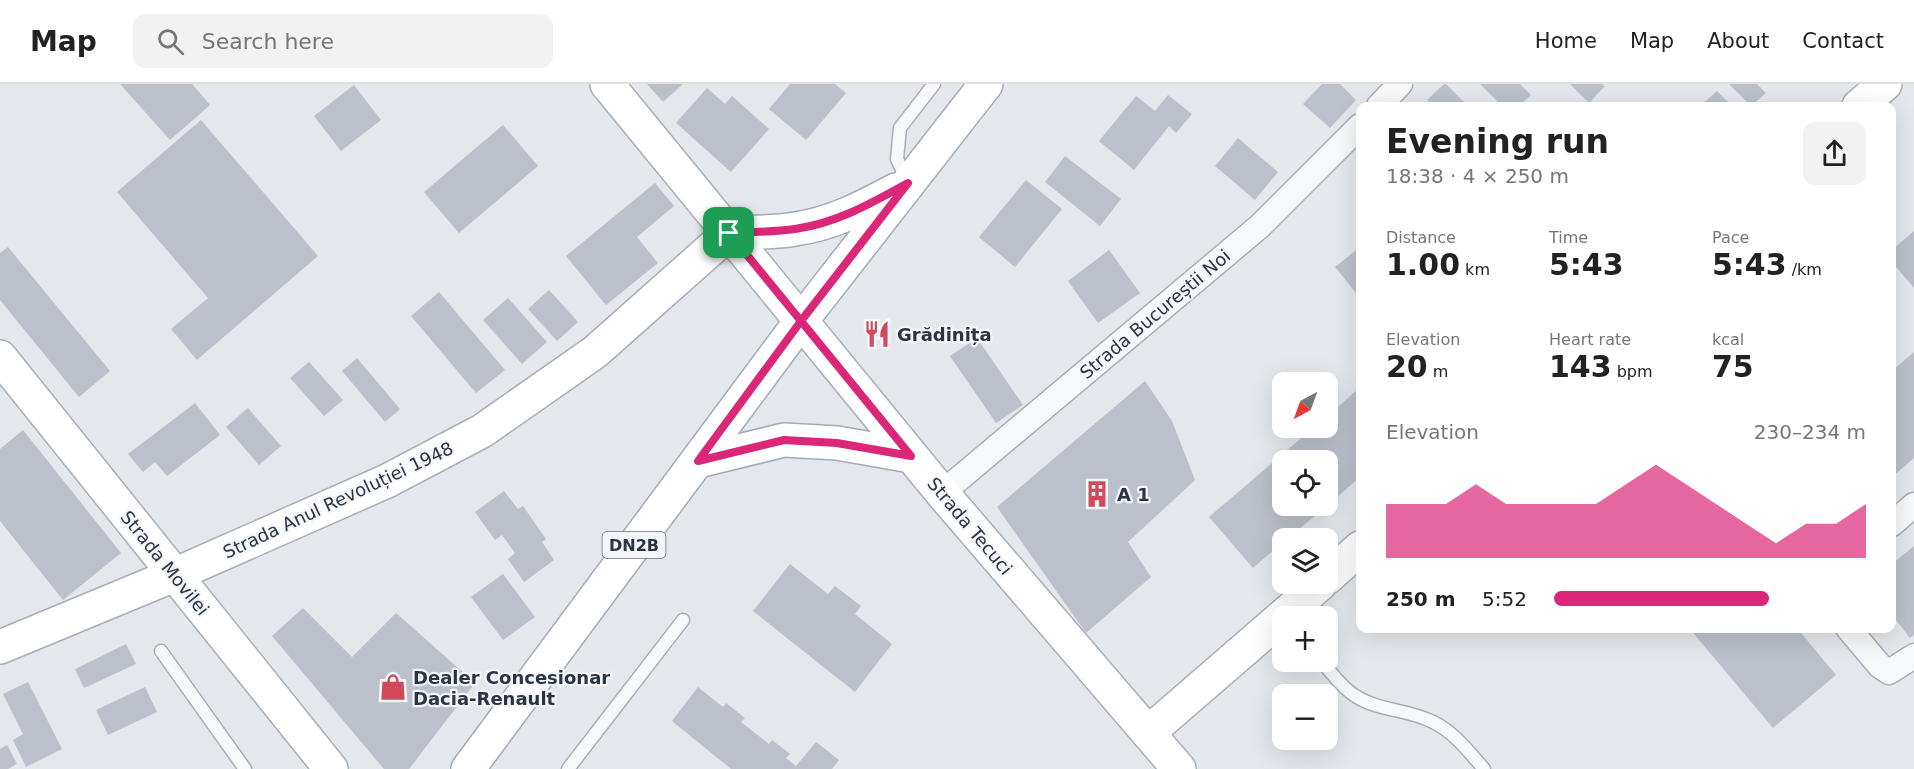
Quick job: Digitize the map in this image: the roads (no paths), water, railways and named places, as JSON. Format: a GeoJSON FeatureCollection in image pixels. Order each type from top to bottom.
{"type":"FeatureCollection","features":[{"type":"Feature","properties":{"kind":"main road","name":"Strada Tecuci"},"geometry":{"type":"LineString","coordinates":[[607,84],[911,456],[1179,769]]}},
{"type":"Feature","properties":{"kind":"main road","name":"DN2B"},"geometry":{"type":"LineString","coordinates":[[468,769],[801,321],[986,84]]}},
{"type":"Feature","properties":{"kind":"main road"},"geometry":{"type":"LineString","coordinates":[[1864,102],[1885,84]]}},
{"type":"Feature","properties":{"kind":"main road"},"geometry":{"type":"LineString","coordinates":[[729,233],[796,229],[825,222],[856,211],[908,183]]}},
{"type":"Feature","properties":{"kind":"main road","name":"Strada Anul Revoluției 1948"},"geometry":{"type":"LineString","coordinates":[[0,646],[174,575],[387,481],[482,431],[596,352],[729,233]]}},
{"type":"Feature","properties":{"kind":"main road","name":"Strada Movilei"},"geometry":{"type":"LineString","coordinates":[[0,357],[331,769]]}},
{"type":"Feature","properties":{"kind":"main road"},"geometry":{"type":"LineString","coordinates":[[698,461],[784,440],[837,443],[911,456]]}},
{"type":"Feature","properties":{"kind":"main road"},"geometry":{"type":"LineString","coordinates":[[1338,568],[1356,552]]}},
{"type":"Feature","properties":{"kind":"main road"},"geometry":{"type":"LineString","coordinates":[[1295,606],[1308,594]]}},
{"type":"Feature","properties":{"kind":"main road"},"geometry":{"type":"LineString","coordinates":[[1148,733],[1272,626]]}},
{"type":"Feature","properties":{"kind":"street"},"geometry":{"type":"LineString","coordinates":[[1383,102],[1400,84]]}},
{"type":"Feature","properties":{"kind":"street","name":"Strada Bucureștii Noi"},"geometry":{"type":"LineString","coordinates":[[942,493],[1260,226],[1356,130]]}},
{"type":"Feature","properties":{"kind":"street"},"geometry":{"type":"LineString","coordinates":[[1896,521],[1914,505]]}},
{"type":"Feature","properties":{"kind":"street"},"geometry":{"type":"LineString","coordinates":[[1852,633],[1880,666],[1889,672],[1914,656]]}},
{"type":"Feature","properties":{"kind":"lane"},"geometry":{"type":"LineString","coordinates":[[908,183],[897,159],[900,128],[934,84]]}},
{"type":"Feature","properties":{"kind":"lane"},"geometry":{"type":"LineString","coordinates":[[568,769],[683,620]]}},
{"type":"Feature","properties":{"kind":"lane"},"geometry":{"type":"LineString","coordinates":[[161,651],[245,769]]}},
{"type":"Feature","properties":{"kind":"lane"},"geometry":{"type":"LineString","coordinates":[[1331,672],[1346,690],[1368,703],[1417,714],[1436,723],[1453,735],[1484,769]]}},
{"type":"Feature","properties":{"kind":"place","name":"Grădinița"},"geometry":{"type":"Point","coordinates":[877,334]}},
{"type":"Feature","properties":{"kind":"place","name":"A 1"},"geometry":{"type":"Point","coordinates":[1097,494]}},
{"type":"Feature","properties":{"kind":"place","name":"Dealer Concesionar Dacia-Renault"},"geometry":{"type":"Point","coordinates":[393,687]}}]}
